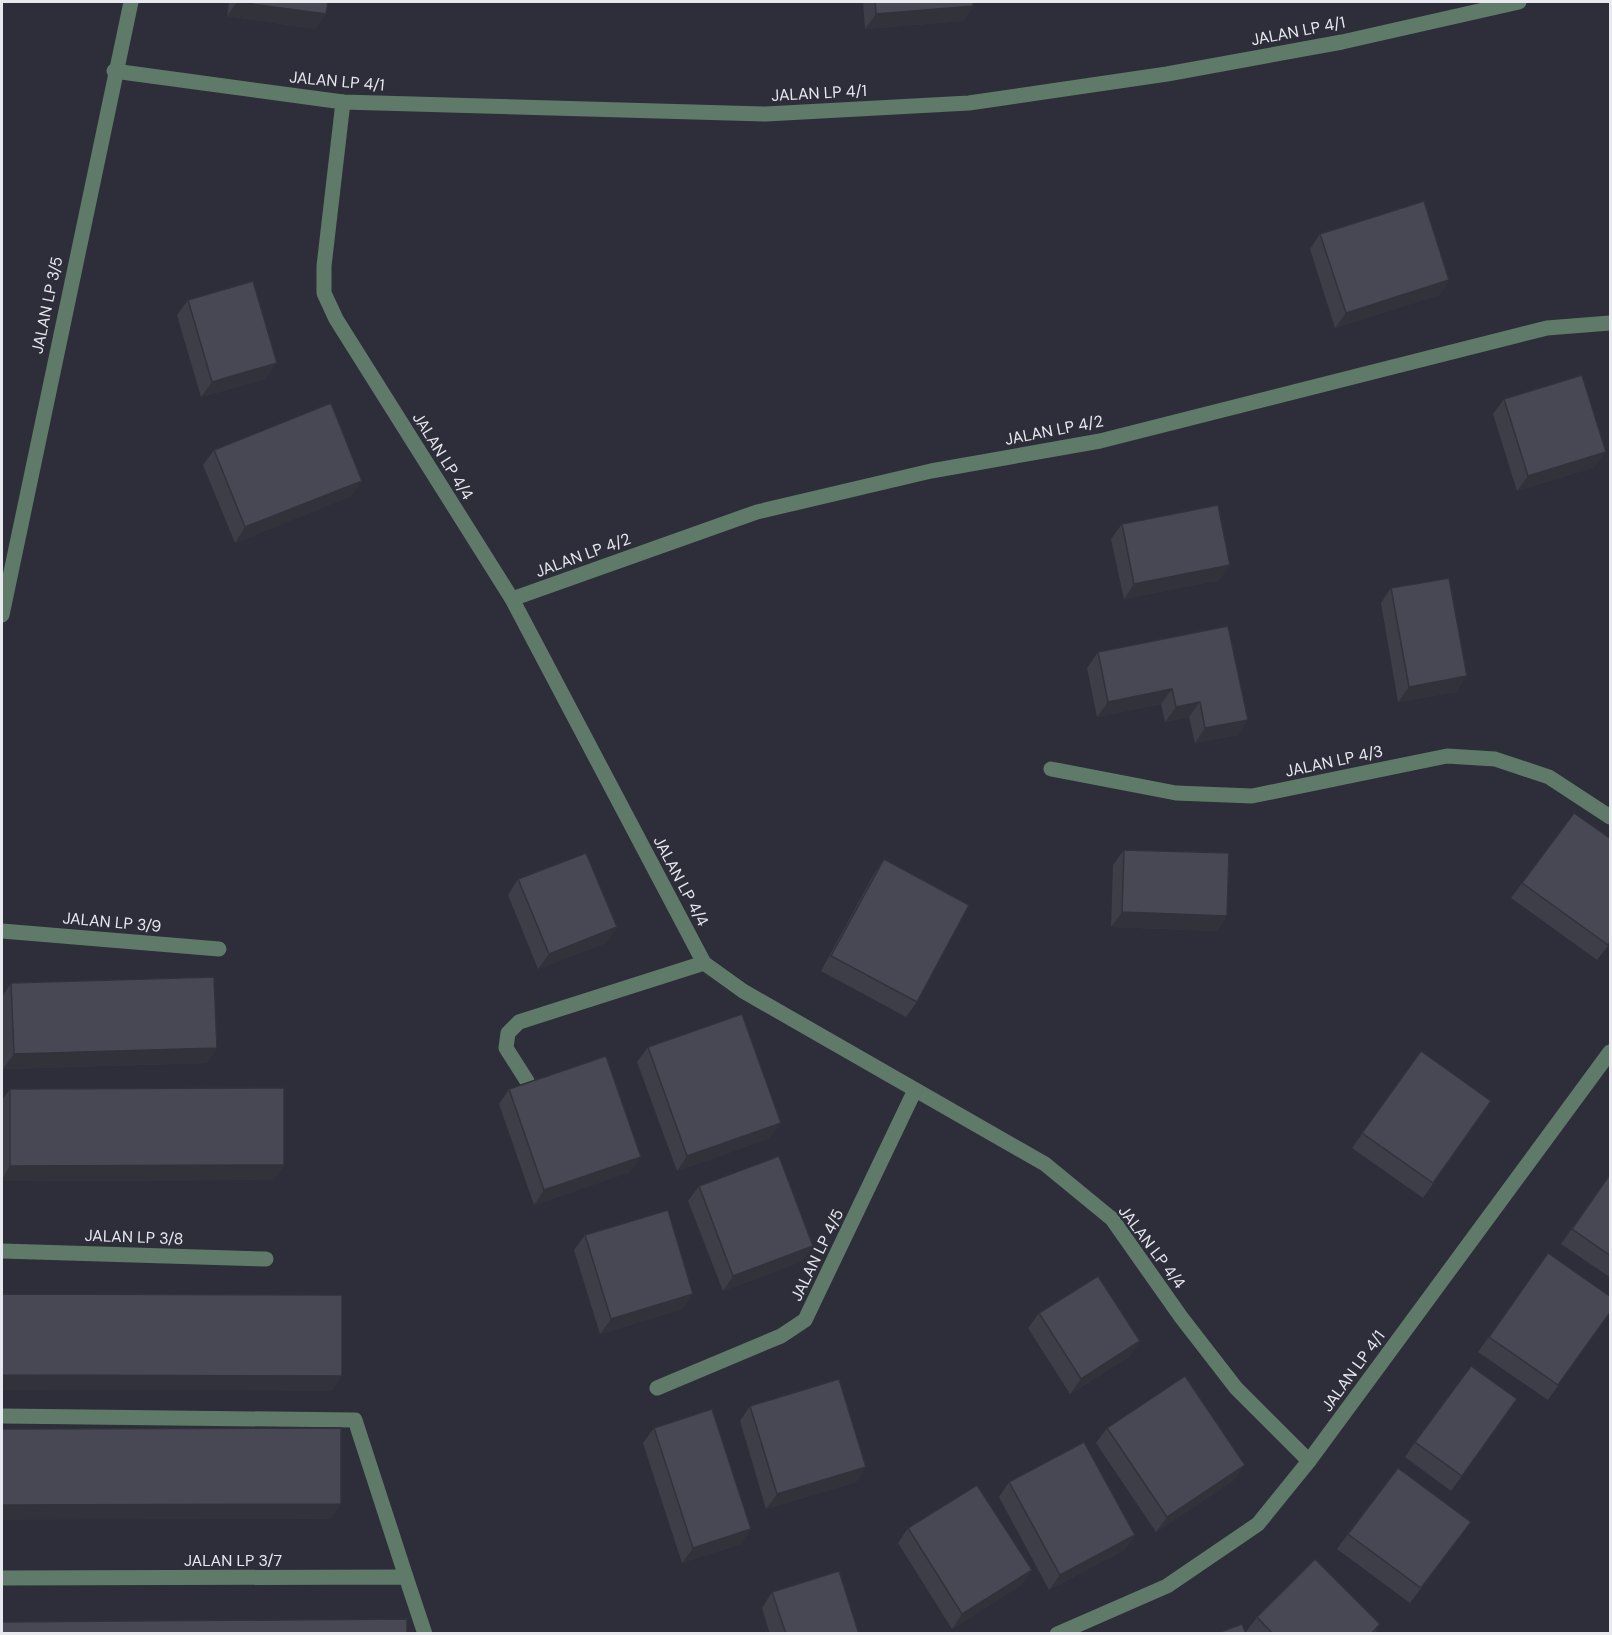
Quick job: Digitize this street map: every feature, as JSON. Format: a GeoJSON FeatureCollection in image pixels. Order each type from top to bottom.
{"type":"FeatureCollection","features":[{"type":"Feature","properties":{"kind":"street","name":"JALAN LP 3/5"},"geometry":{"type":"LineString","coordinates":[[2,615],[114,71],[131,2]]}},
{"type":"Feature","properties":{"kind":"street","name":"JALAN LP 4/1"},"geometry":{"type":"LineString","coordinates":[[114,71],[343,102],[766,114],[969,103],[1237,61],[1342,42],[1519,2]]}},
{"type":"Feature","properties":{"kind":"street","name":"JALAN LP 4/4"},"geometry":{"type":"LineString","coordinates":[[343,102],[324,266],[324,293],[336,319],[512,599],[704,963],[743,991],[1045,1164],[1112,1219],[1181,1317],[1236,1388],[1309,1461]]}},
{"type":"Feature","properties":{"kind":"street","name":"JALAN LP 4/2"},"geometry":{"type":"LineString","coordinates":[[512,599],[758,512],[931,471],[1100,441],[1547,328],[1611,323]]}},
{"type":"Feature","properties":{"kind":"street","name":"JALAN LP 4/3"},"geometry":{"type":"LineString","coordinates":[[1051,769],[1176,793],[1252,796],[1447,756],[1495,759],[1549,777],[1611,818]]}},
{"type":"Feature","properties":{"kind":"street","name":"JALAN LP 3/9"},"geometry":{"type":"LineString","coordinates":[[2,931],[219,949]]}},
{"type":"Feature","properties":{"kind":"street"},"geometry":{"type":"LineString","coordinates":[[528,1082],[506,1048],[508,1034],[519,1022],[704,963]]}},
{"type":"Feature","properties":{"kind":"street","name":"JALAN LP 4/1"},"geometry":{"type":"LineString","coordinates":[[1057,1634],[1167,1586],[1258,1524],[1309,1461],[1611,1052]]}},
{"type":"Feature","properties":{"kind":"street","name":"JALAN LP 4/5"},"geometry":{"type":"LineString","coordinates":[[657,1388],[781,1336],[805,1320],[915,1090]]}},
{"type":"Feature","properties":{"kind":"street","name":"JALAN LP 3/8"},"geometry":{"type":"LineString","coordinates":[[2,1251],[266,1259]]}},
{"type":"Feature","properties":{"kind":"street"},"geometry":{"type":"LineString","coordinates":[[2,1416],[355,1419],[425,1634]]}},
{"type":"Feature","properties":{"kind":"street","name":"JALAN LP 3/7"},"geometry":{"type":"LineString","coordinates":[[2,1578],[406,1577]]}},
{"type":"Feature","properties":{"kind":"building"},"geometry":{"type":"Polygon","coordinates":[[[238,2],[328,2],[326,14],[238,2]]]}},
{"type":"Feature","properties":{"kind":"building"},"geometry":{"type":"Polygon","coordinates":[[[875,2],[973,2],[973,6],[876,14],[875,2]]]}},
{"type":"Feature","properties":{"kind":"building"},"geometry":{"type":"Polygon","coordinates":[[[1424,201],[1449,280],[1346,313],[1320,234],[1424,201]]]}},
{"type":"Feature","properties":{"kind":"building"},"geometry":{"type":"Polygon","coordinates":[[[253,281],[277,363],[212,382],[188,300],[253,281]]]}},
{"type":"Feature","properties":{"kind":"building"},"geometry":{"type":"Polygon","coordinates":[[[1582,375],[1606,452],[1528,476],[1504,399],[1582,375]]]}},
{"type":"Feature","properties":{"kind":"building"},"geometry":{"type":"Polygon","coordinates":[[[331,403],[362,481],[245,527],[214,450],[331,403]]]}},
{"type":"Feature","properties":{"kind":"building"},"geometry":{"type":"Polygon","coordinates":[[[1218,505],[1230,565],[1134,584],[1122,524],[1218,505]]]}},
{"type":"Feature","properties":{"kind":"building"},"geometry":{"type":"Polygon","coordinates":[[[1449,578],[1467,676],[1409,687],[1391,588],[1449,578]]]}},
{"type":"Feature","properties":{"kind":"building"},"geometry":{"type":"Polygon","coordinates":[[[1228,626],[1248,720],[1205,728],[1200,702],[1176,707],[1172,689],[1108,702],[1098,652],[1228,626]]]}},
{"type":"Feature","properties":{"kind":"building"},"geometry":{"type":"Polygon","coordinates":[[[1574,813],[1611,839],[1611,941],[1608,945],[1522,883],[1574,813]]]}},
{"type":"Feature","properties":{"kind":"building"},"geometry":{"type":"Polygon","coordinates":[[[1124,850],[1229,853],[1227,916],[1122,912],[1124,850]]]}},
{"type":"Feature","properties":{"kind":"building"},"geometry":{"type":"Polygon","coordinates":[[[586,853],[617,927],[549,954],[518,879],[586,853]]]}},
{"type":"Feature","properties":{"kind":"building"},"geometry":{"type":"Polygon","coordinates":[[[884,859],[969,905],[917,1002],[831,956],[884,859]]]}},
{"type":"Feature","properties":{"kind":"building"},"geometry":{"type":"Polygon","coordinates":[[[214,977],[217,1048],[14,1054],[11,983],[214,977]]]}},
{"type":"Feature","properties":{"kind":"building"},"geometry":{"type":"Polygon","coordinates":[[[742,1014],[781,1123],[687,1156],[648,1047],[742,1014]]]}},
{"type":"Feature","properties":{"kind":"building"},"geometry":{"type":"Polygon","coordinates":[[[1421,1051],[1491,1101],[1433,1183],[1362,1133],[1421,1051]]]}},
{"type":"Feature","properties":{"kind":"building"},"geometry":{"type":"Polygon","coordinates":[[[606,1056],[641,1157],[544,1190],[509,1089],[606,1056]]]}},
{"type":"Feature","properties":{"kind":"building"},"geometry":{"type":"Polygon","coordinates":[[[284,1088],[284,1165],[10,1166],[10,1089],[284,1088]]]}},
{"type":"Feature","properties":{"kind":"building"},"geometry":{"type":"Polygon","coordinates":[[[779,1156],[813,1246],[733,1276],[699,1186],[779,1156]]]}},
{"type":"Feature","properties":{"kind":"building"},"geometry":{"type":"Polygon","coordinates":[[[1611,1173],[1611,1256],[1572,1229],[1611,1173]]]}},
{"type":"Feature","properties":{"kind":"building"},"geometry":{"type":"Polygon","coordinates":[[[668,1210],[693,1294],[611,1319],[585,1235],[668,1210]]]}},
{"type":"Feature","properties":{"kind":"building"},"geometry":{"type":"Polygon","coordinates":[[[1548,1253],[1611,1297],[1611,1311],[1558,1385],[1489,1337],[1548,1253]]]}},
{"type":"Feature","properties":{"kind":"building"},"geometry":{"type":"Polygon","coordinates":[[[1098,1276],[1140,1341],[1081,1379],[1039,1313],[1098,1276]]]}},
{"type":"Feature","properties":{"kind":"building"},"geometry":{"type":"Polygon","coordinates":[[[2,1294],[342,1295],[342,1376],[2,1375],[2,1294]]]}},
{"type":"Feature","properties":{"kind":"building"},"geometry":{"type":"Polygon","coordinates":[[[1471,1366],[1517,1399],[1462,1476],[1415,1442],[1471,1366]]]}},
{"type":"Feature","properties":{"kind":"building"},"geometry":{"type":"Polygon","coordinates":[[[1185,1376],[1245,1465],[1167,1517],[1107,1428],[1185,1376]]]}},
{"type":"Feature","properties":{"kind":"building"},"geometry":{"type":"Polygon","coordinates":[[[839,1379],[866,1467],[777,1494],[750,1406],[839,1379]]]}},
{"type":"Feature","properties":{"kind":"building"},"geometry":{"type":"Polygon","coordinates":[[[712,1409],[751,1529],[693,1548],[654,1428],[712,1409]]]}},
{"type":"Feature","properties":{"kind":"building"},"geometry":{"type":"Polygon","coordinates":[[[341,1428],[341,1504],[2,1505],[2,1429],[341,1428]]]}},
{"type":"Feature","properties":{"kind":"building"},"geometry":{"type":"Polygon","coordinates":[[[1084,1442],[1135,1535],[1060,1575],[1009,1482],[1084,1442]]]}},
{"type":"Feature","properties":{"kind":"building"},"geometry":{"type":"Polygon","coordinates":[[[1398,1468],[1471,1522],[1421,1588],[1348,1534],[1398,1468]]]}},
{"type":"Feature","properties":{"kind":"building"},"geometry":{"type":"Polygon","coordinates":[[[977,1485],[1032,1570],[962,1614],[908,1528],[977,1485]]]}},
{"type":"Feature","properties":{"kind":"building"},"geometry":{"type":"Polygon","coordinates":[[[1315,1559],[1380,1624],[1371,1634],[1273,1634],[1257,1617],[1315,1559]]]}},
{"type":"Feature","properties":{"kind":"building"},"geometry":{"type":"Polygon","coordinates":[[[839,1571],[859,1634],[786,1634],[772,1592],[839,1571]]]}},
{"type":"Feature","properties":{"kind":"building"},"geometry":{"type":"Polygon","coordinates":[[[407,1619],[407,1634],[2,1634],[2,1622],[407,1619]]]}},
{"type":"Feature","properties":{"kind":"building"},"geometry":{"type":"Polygon","coordinates":[[[1242,1624],[1246,1634],[1215,1634],[1242,1624]]]}}]}
